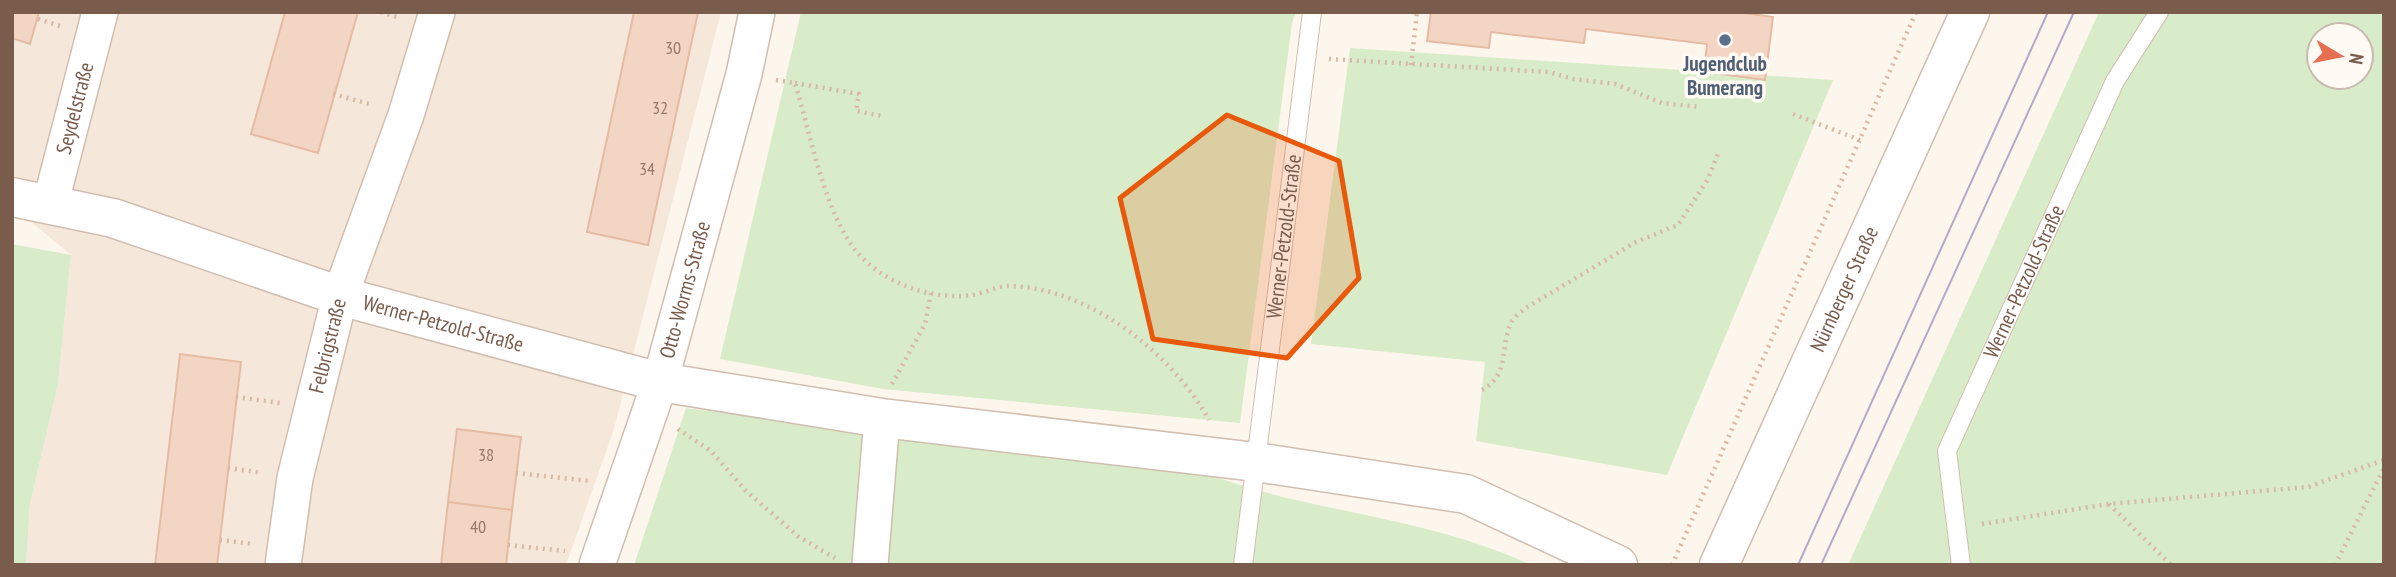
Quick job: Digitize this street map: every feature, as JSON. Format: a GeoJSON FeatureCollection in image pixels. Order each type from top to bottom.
{"type":"FeatureCollection","features":[{"type":"Feature","properties":{"kind":"street","name":"Seydelstraße"},"geometry":{"type":"LineString","coordinates":[[50,205],[100,12]]}},
{"type":"Feature","properties":{"kind":"street","name":"Felbrigstraße"},"geometry":{"type":"LineString","coordinates":[[283,565],[295,478],[340,296],[406,115],[437,12]]}},
{"type":"Feature","properties":{"kind":"street","name":"Otto-Worms-Straße"},"geometry":{"type":"LineString","coordinates":[[599,559],[655,397],[744,74],[757,12]]}},
{"type":"Feature","properties":{"kind":"street","name":"Nürnberger Straße"},"geometry":{"type":"LineString","coordinates":[[1719,565],[1970,12]]}},
{"type":"Feature","properties":{"kind":"street","name":"Werner-Petzold-Straße"},"geometry":{"type":"LineString","coordinates":[[12,197],[113,218],[340,296],[655,397],[882,418],[1243,460],[1466,494],[1618,565]]}},
{"type":"Feature","properties":{"kind":"street"},"geometry":{"type":"LineString","coordinates":[[858,563],[882,418]]}},
{"type":"Feature","properties":{"kind":"lane","name":"Werner-Petzold-Straße"},"geometry":{"type":"LineString","coordinates":[[1243,565],[1243,460],[1312,12]]}},
{"type":"Feature","properties":{"kind":"lane","name":"Werner-Petzold-Straße"},"geometry":{"type":"LineString","coordinates":[[1961,565],[1947,451],[2115,80],[2159,12]]}},
{"type":"Feature","properties":{"kind":"path"},"geometry":{"type":"LineString","coordinates":[[1410,65],[1418,12]]}},
{"type":"Feature","properties":{"kind":"path"},"geometry":{"type":"LineString","coordinates":[[1672,565],[1916,12]]}},
{"type":"Feature","properties":{"kind":"path"},"geometry":{"type":"LineString","coordinates":[[1307,58],[1410,65],[1506,67],[1549,72],[1573,79],[1615,84],[1662,103],[1701,107]]}},
{"type":"Feature","properties":{"kind":"path"},"geometry":{"type":"LineString","coordinates":[[744,74],[859,94],[856,111],[883,116]]}},
{"type":"Feature","properties":{"kind":"path"},"geometry":{"type":"LineString","coordinates":[[795,83],[837,224],[856,252],[878,273],[931,293],[970,295],[1008,286],[1071,297],[1159,353],[1243,460]]}},
{"type":"Feature","properties":{"kind":"path"},"geometry":{"type":"LineString","coordinates":[[1793,114],[1860,140]]}},
{"type":"Feature","properties":{"kind":"path"},"geometry":{"type":"LineString","coordinates":[[1482,390],[1494,383],[1498,376],[1512,322],[1524,309],[1555,293],[1585,270],[1636,242],[1678,225],[1708,179],[1718,154]]}},
{"type":"Feature","properties":{"kind":"path"},"geometry":{"type":"LineString","coordinates":[[882,418],[885,396],[925,324],[931,293]]}},
{"type":"Feature","properties":{"kind":"path"},"geometry":{"type":"LineString","coordinates":[[236,397],[312,408]]}},
{"type":"Feature","properties":{"kind":"path"},"geometry":{"type":"LineString","coordinates":[[655,397],[746,491],[799,537],[833,557],[858,563]]}},
{"type":"Feature","properties":{"kind":"path"},"geometry":{"type":"LineString","coordinates":[[1957,528],[2108,503],[2308,487],[2384,460]]}},
{"type":"Feature","properties":{"kind":"path"},"geometry":{"type":"LineString","coordinates":[[2334,565],[2384,468]]}},
{"type":"Feature","properties":{"kind":"path"},"geometry":{"type":"LineString","coordinates":[[516,473],[623,485]]}},
{"type":"Feature","properties":{"kind":"path"},"geometry":{"type":"LineString","coordinates":[[2108,503],[2171,565]]}},
{"type":"Feature","properties":{"kind":"path"},"geometry":{"type":"LineString","coordinates":[[508,545],[599,559]]}},
{"type":"Feature","properties":{"kind":"highlighted area"},"geometry":{"type":"Polygon","coordinates":[[[1227,115],[1339,161],[1359,278],[1287,358],[1153,339],[1120,198],[1227,115]]]}},
{"type":"Feature","properties":{"kind":"shaded area"},"geometry":{"type":"Polygon","coordinates":[[[12,12],[721,12],[614,429],[566,565],[26,565],[30,504],[58,384],[71,255],[12,206],[12,12]]]}},
{"type":"Feature","properties":{"kind":"green space"},"geometry":{"type":"Polygon","coordinates":[[[801,12],[1296,12],[1292,23],[1240,423],[883,389],[720,359],[801,12]]]}},
{"type":"Feature","properties":{"kind":"green space"},"geometry":{"type":"Polygon","coordinates":[[[2099,12],[2384,12],[2384,565],[1848,565],[2099,12]]]}},
{"type":"Feature","properties":{"kind":"green space"},"geometry":{"type":"Polygon","coordinates":[[[1350,48],[1833,80],[1667,475],[1476,441],[1485,362],[1311,344],[1350,48]]]}},
{"type":"Feature","properties":{"kind":"green space"},"geometry":{"type":"Polygon","coordinates":[[[12,244],[71,255],[58,384],[30,504],[26,565],[12,565],[12,244]]]}},
{"type":"Feature","properties":{"kind":"green space"},"geometry":{"type":"Polygon","coordinates":[[[686,408],[1211,476],[1283,497],[1440,532],[1531,565],[634,565],[686,408]]]}},
{"type":"Feature","properties":{"kind":"building"},"geometry":{"type":"Polygon","coordinates":[[[12,12],[39,12],[30,44],[12,38],[12,12]]]}},
{"type":"Feature","properties":{"kind":"building"},"geometry":{"type":"Polygon","coordinates":[[[285,12],[358,12],[318,153],[251,134],[285,12]]]}},
{"type":"Feature","properties":{"kind":"building"},"geometry":{"type":"Polygon","coordinates":[[[634,12],[698,12],[648,245],[587,232],[634,12]]]}},
{"type":"Feature","properties":{"kind":"building"},"geometry":{"type":"Polygon","coordinates":[[[1431,12],[1737,12],[1773,17],[1765,80],[1704,72],[1707,44],[1586,29],[1584,43],[1491,32],[1489,48],[1427,41],[1431,12]]]}},
{"type":"Feature","properties":{"kind":"building"},"geometry":{"type":"Polygon","coordinates":[[[180,354],[241,362],[217,565],[155,565],[180,354]]]}},
{"type":"Feature","properties":{"kind":"building"},"geometry":{"type":"Polygon","coordinates":[[[457,429],[521,437],[512,510],[448,502],[457,429]]]}},
{"type":"Feature","properties":{"kind":"building"},"geometry":{"type":"Polygon","coordinates":[[[448,502],[512,510],[506,565],[441,565],[448,502]]]}},
{"type":"Feature","properties":{"kind":"tram line"},"geometry":{"type":"LineString","coordinates":[[1798,565],[2048,12]]}},
{"type":"Feature","properties":{"kind":"tram line"},"geometry":{"type":"LineString","coordinates":[[1821,565],[2074,12]]}},
{"type":"Feature","properties":{"kind":"place","name":"Jugendclub Bumerang"},"geometry":{"type":"Point","coordinates":[1725,40]}}]}
